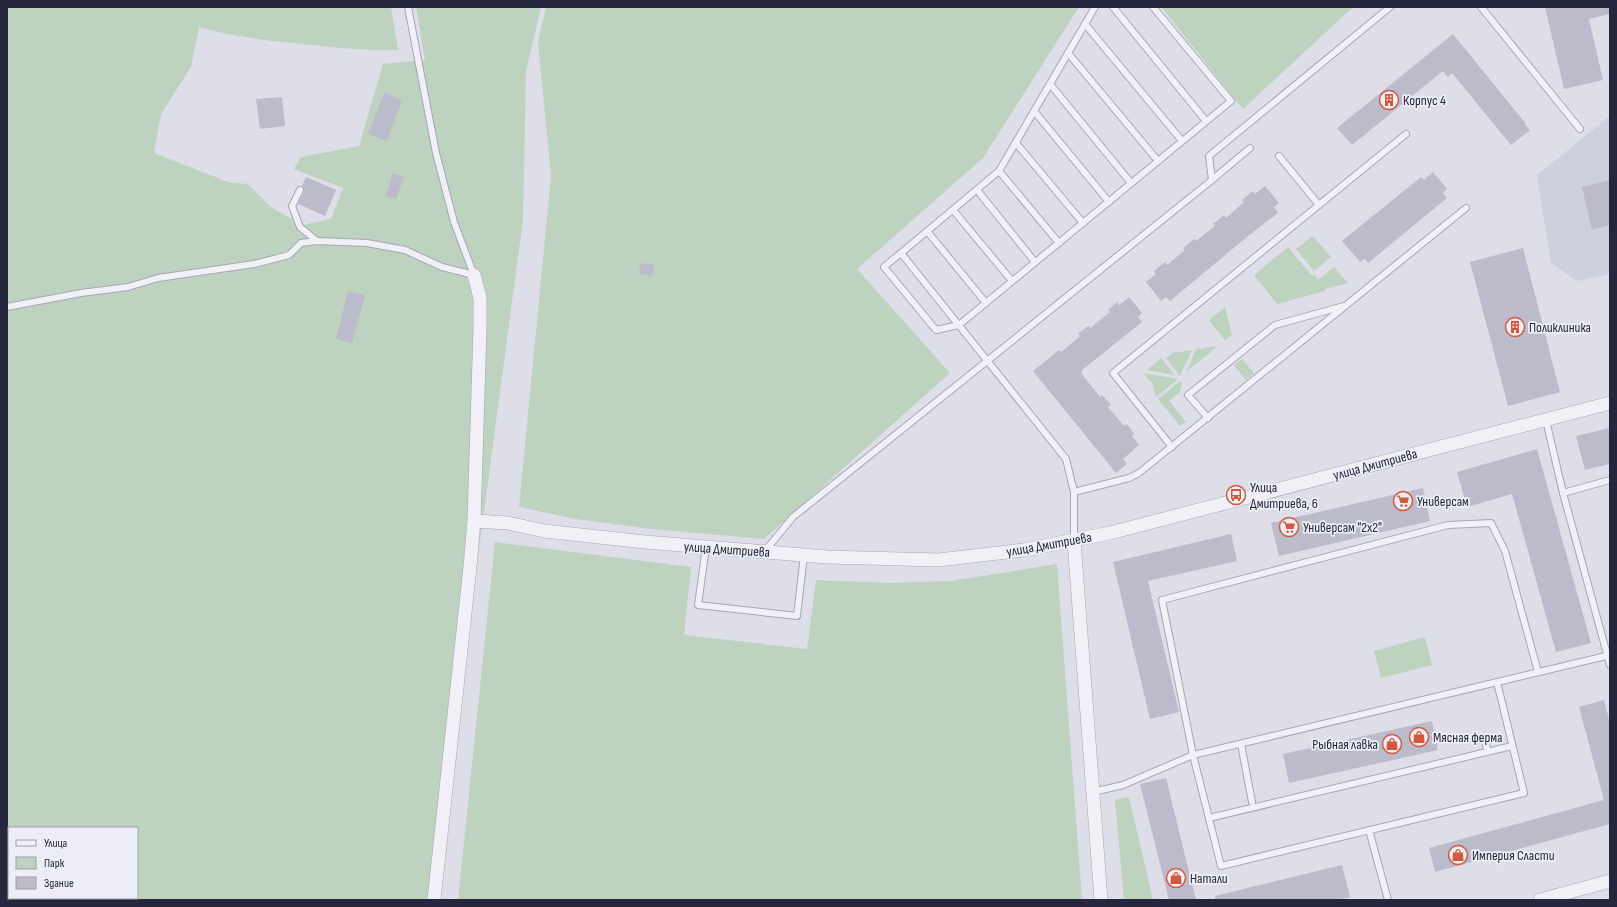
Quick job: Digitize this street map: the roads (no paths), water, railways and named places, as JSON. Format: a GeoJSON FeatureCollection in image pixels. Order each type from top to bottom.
{"type":"FeatureCollection","features":[{"type":"Feature","properties":{"kind":"street"},"geometry":{"type":"LineString","coordinates":[[434,900],[474,521],[480,298],[474,275]]}},
{"type":"Feature","properties":{"kind":"street","name":"улица Дмитриева"},"geometry":{"type":"LineString","coordinates":[[474,521],[508,523],[544,531],[645,542],[804,555],[938,560],[1024,550],[1110,533],[1610,403]]}},
{"type":"Feature","properties":{"kind":"street"},"geometry":{"type":"LineString","coordinates":[[1074,541],[1101,900]]}},
{"type":"Feature","properties":{"kind":"street"},"geometry":{"type":"LineString","coordinates":[[1540,900],[1610,881]]}},
{"type":"Feature","properties":{"kind":"lane"},"geometry":{"type":"LineString","coordinates":[[408,7],[436,152],[454,222],[474,275]]}},
{"type":"Feature","properties":{"kind":"lane"},"geometry":{"type":"LineString","coordinates":[[1095,7],[999,172],[884,267],[936,330],[959,325],[1231,101],[1153,7]]}},
{"type":"Feature","properties":{"kind":"lane"},"geometry":{"type":"LineString","coordinates":[[1113,7],[1206,121]]}},
{"type":"Feature","properties":{"kind":"lane"},"geometry":{"type":"LineString","coordinates":[[1212,180],[1209,156],[1390,7]]}},
{"type":"Feature","properties":{"kind":"lane"},"geometry":{"type":"LineString","coordinates":[[1481,7],[1580,129]]}},
{"type":"Feature","properties":{"kind":"lane"},"geometry":{"type":"LineString","coordinates":[[1085,24],[1182,141]]}},
{"type":"Feature","properties":{"kind":"lane"},"geometry":{"type":"LineString","coordinates":[[1068,54],[1158,161]]}},
{"type":"Feature","properties":{"kind":"lane"},"geometry":{"type":"LineString","coordinates":[[1050,84],[1131,183]]}},
{"type":"Feature","properties":{"kind":"lane"},"geometry":{"type":"LineString","coordinates":[[1034,111],[1109,202]]}},
{"type":"Feature","properties":{"kind":"lane"},"geometry":{"type":"LineString","coordinates":[[1172,447],[1113,373],[1406,134]]}},
{"type":"Feature","properties":{"kind":"lane"},"geometry":{"type":"LineString","coordinates":[[1016,143],[1083,223]]}},
{"type":"Feature","properties":{"kind":"lane"},"geometry":{"type":"LineString","coordinates":[[764,552],[793,517],[1250,148]]}},
{"type":"Feature","properties":{"kind":"lane"},"geometry":{"type":"LineString","coordinates":[[1279,156],[1319,205]]}},
{"type":"Feature","properties":{"kind":"lane"},"geometry":{"type":"LineString","coordinates":[[999,172],[1059,243]]}},
{"type":"Feature","properties":{"kind":"lane"},"geometry":{"type":"LineString","coordinates":[[300,190],[292,206],[300,226],[317,241]]}},
{"type":"Feature","properties":{"kind":"lane"},"geometry":{"type":"LineString","coordinates":[[977,190],[1035,262]]}},
{"type":"Feature","properties":{"kind":"lane"},"geometry":{"type":"LineString","coordinates":[[1074,492],[1129,478],[1139,473],[1466,208]]}},
{"type":"Feature","properties":{"kind":"lane"},"geometry":{"type":"LineString","coordinates":[[953,210],[1012,281]]}},
{"type":"Feature","properties":{"kind":"lane"},"geometry":{"type":"LineString","coordinates":[[927,231],[986,303]]}},
{"type":"Feature","properties":{"kind":"lane"},"geometry":{"type":"LineString","coordinates":[[7,307],[81,293],[128,287],[158,278],[254,264],[289,255],[301,243],[317,241],[368,243],[405,250],[442,266],[474,275]]}},
{"type":"Feature","properties":{"kind":"lane"},"geometry":{"type":"LineString","coordinates":[[901,253],[1066,459],[1074,492],[1074,541]]}},
{"type":"Feature","properties":{"kind":"lane"},"geometry":{"type":"LineString","coordinates":[[1208,418],[1188,395],[1275,325],[1347,305]]}},
{"type":"Feature","properties":{"kind":"lane"},"geometry":{"type":"LineString","coordinates":[[1546,420],[1563,493],[1609,655],[1610,665]]}},
{"type":"Feature","properties":{"kind":"lane"},"geometry":{"type":"LineString","coordinates":[[1563,493],[1610,480]]}},
{"type":"Feature","properties":{"kind":"lane"},"geometry":{"type":"LineString","coordinates":[[1497,682],[1524,792],[1221,866],[1193,755],[1162,600],[1448,525],[1491,523],[1505,551],[1538,672]]}},
{"type":"Feature","properties":{"kind":"lane"},"geometry":{"type":"LineString","coordinates":[[706,547],[698,605],[797,616],[804,555]]}},
{"type":"Feature","properties":{"kind":"lane"},"geometry":{"type":"LineString","coordinates":[[1093,792],[1123,785],[1193,755],[1609,655]]}},
{"type":"Feature","properties":{"kind":"lane"},"geometry":{"type":"LineString","coordinates":[[1484,739],[1488,751]]}},
{"type":"Feature","properties":{"kind":"lane"},"geometry":{"type":"LineString","coordinates":[[1241,744],[1252,802]]}},
{"type":"Feature","properties":{"kind":"lane"},"geometry":{"type":"LineString","coordinates":[[1209,818],[1512,746]]}},
{"type":"Feature","properties":{"kind":"lane"},"geometry":{"type":"LineString","coordinates":[[1369,830],[1388,900]]}},
{"type":"Feature","properties":{"kind":"place","name":"Корпус 4"},"geometry":{"type":"Point","coordinates":[1389,100]}},
{"type":"Feature","properties":{"kind":"place","name":"Поликлиника"},"geometry":{"type":"Point","coordinates":[1515,327]}},
{"type":"Feature","properties":{"kind":"place","name":"Улица Дмитриева, 6"},"geometry":{"type":"Point","coordinates":[1236,495]}},
{"type":"Feature","properties":{"kind":"place","name":"Универсам"},"geometry":{"type":"Point","coordinates":[1403,501]}},
{"type":"Feature","properties":{"kind":"place","name":"Универсам \"2x2\""},"geometry":{"type":"Point","coordinates":[1289,527]}},
{"type":"Feature","properties":{"kind":"place","name":"Мясная ферма"},"geometry":{"type":"Point","coordinates":[1419,737]}},
{"type":"Feature","properties":{"kind":"place","name":"Рыбная лавка"},"geometry":{"type":"Point","coordinates":[1392,744]}},
{"type":"Feature","properties":{"kind":"place","name":"Империя Сласти"},"geometry":{"type":"Point","coordinates":[1458,855]}},
{"type":"Feature","properties":{"kind":"place","name":"Натали"},"geometry":{"type":"Point","coordinates":[1176,878]}}]}
